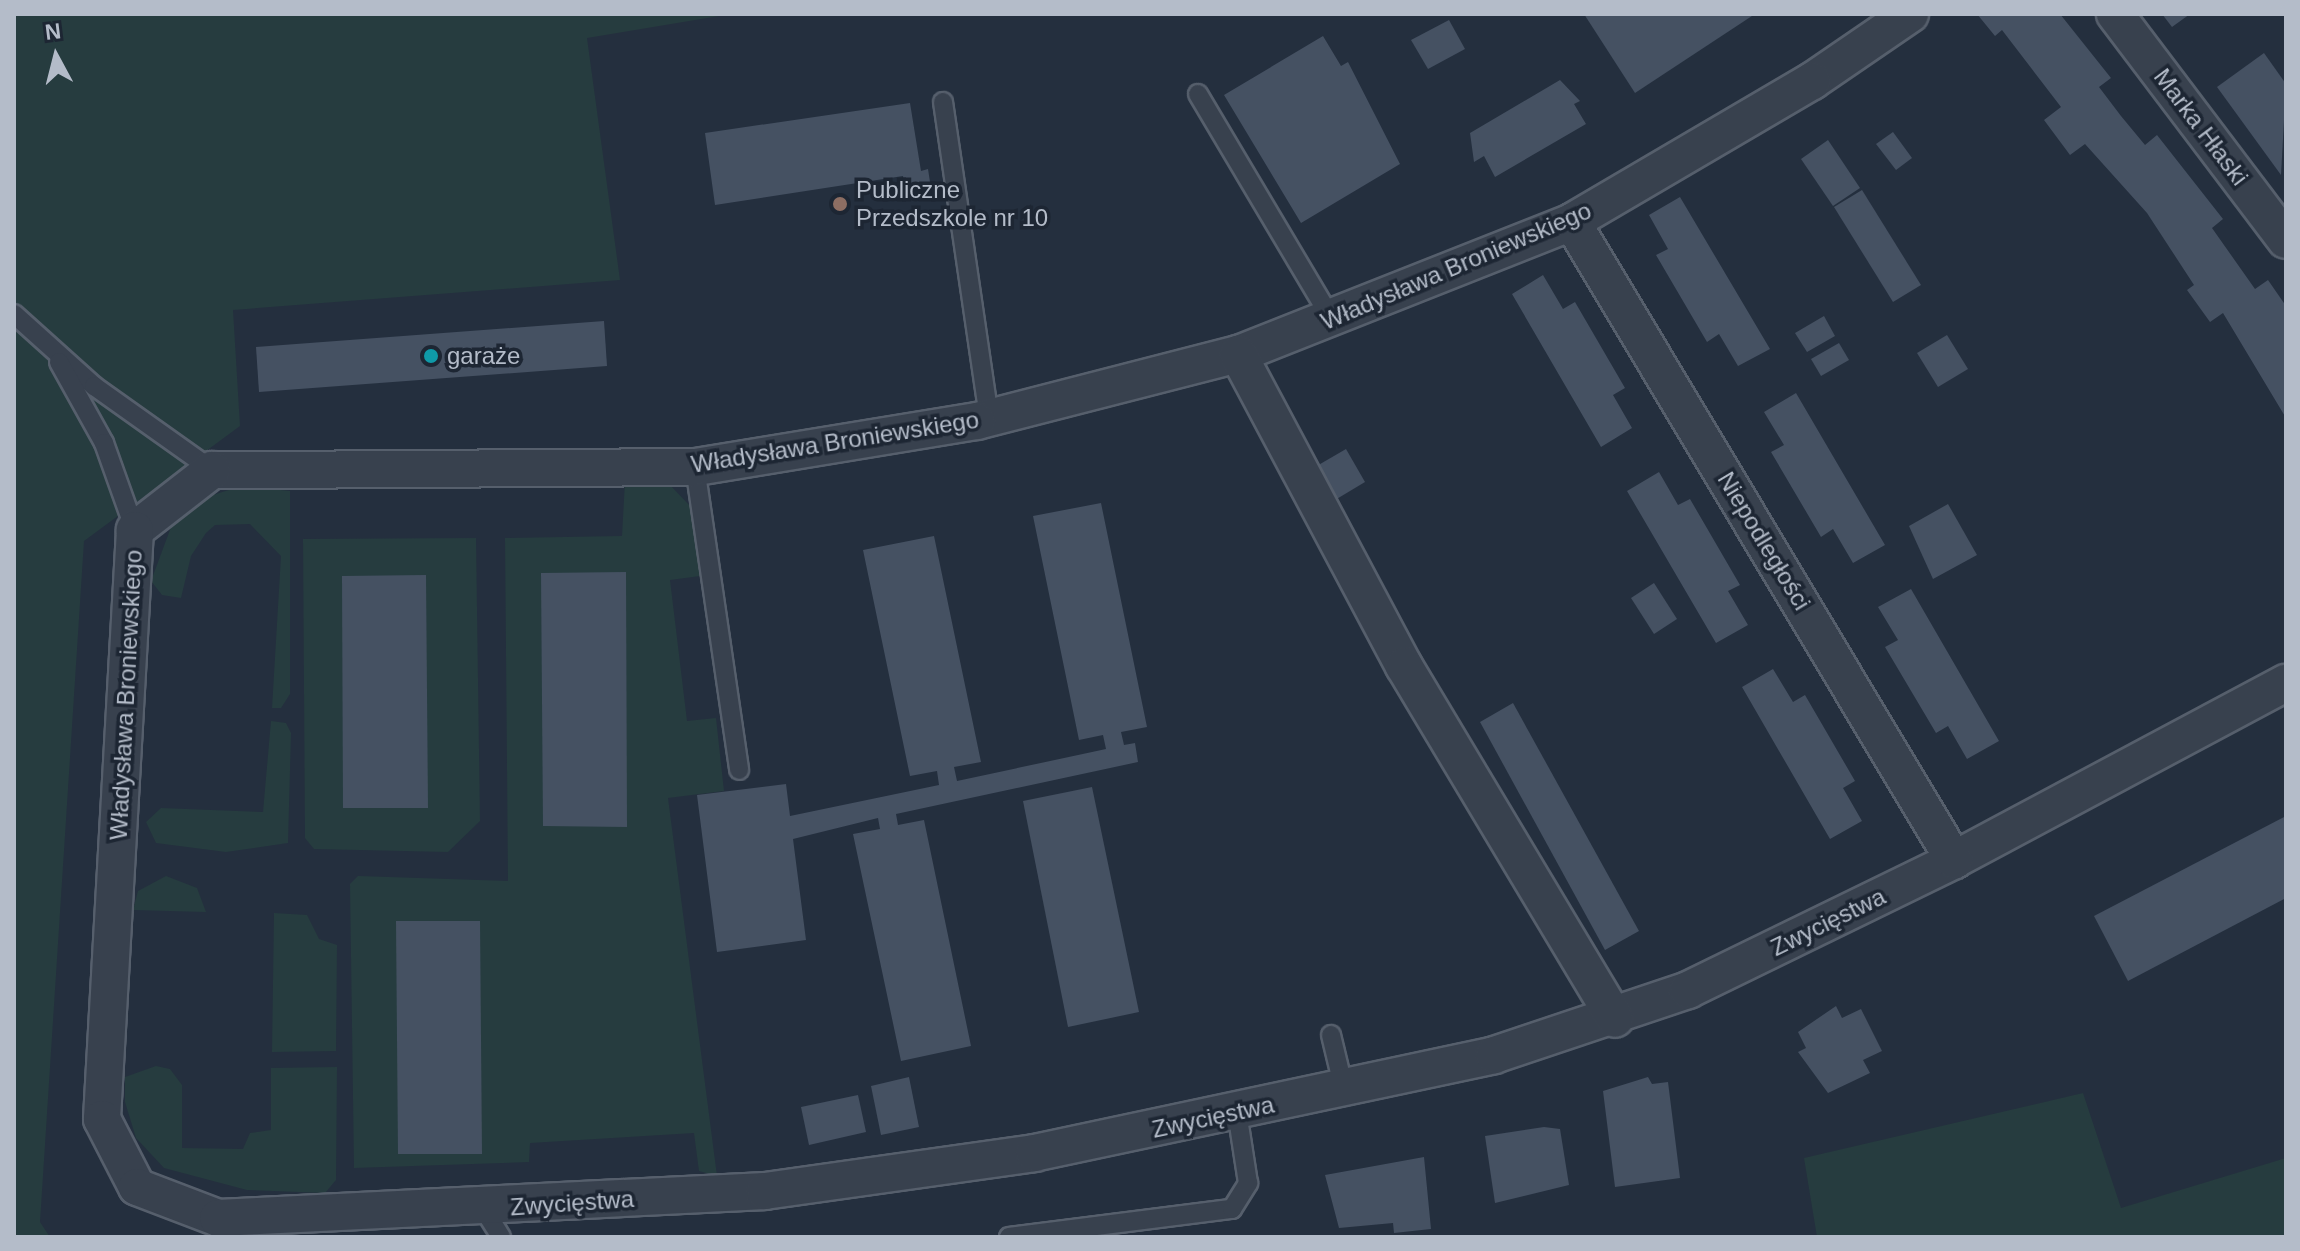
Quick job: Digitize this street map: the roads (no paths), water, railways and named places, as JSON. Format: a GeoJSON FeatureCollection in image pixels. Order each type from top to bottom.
{"type":"FeatureCollection","features":[{"type":"Feature","properties":{"kind":"street","name":"Władysława Broniewskiego"},"geometry":{"type":"LineString","coordinates":[[102,1119],[135,530],[212,470],[695,467],[989,417],[1238,354],[1332,320],[1572,222],[1812,81],[1910,14]]}},
{"type":"Feature","properties":{"kind":"street","name":"Marka Hłaski"},"geometry":{"type":"LineString","coordinates":[[2115,14],[2286,240]]}},
{"type":"Feature","properties":{"kind":"street","name":"Niepodległości"},"geometry":{"type":"LineString","coordinates":[[1572,222],[1954,860]]}},
{"type":"Feature","properties":{"kind":"street"},"geometry":{"type":"LineString","coordinates":[[1238,354],[1404,666],[1615,1019]]}},
{"type":"Feature","properties":{"kind":"street","name":"Zwycięstwa"},"geometry":{"type":"LineString","coordinates":[[102,1119],[137,1187],[218,1218],[492,1223],[765,1191],[1034,1153],[1344,1089],[1615,1019],[1954,860],[2286,683]]}},
{"type":"Feature","properties":{"kind":"lane"},"geometry":{"type":"LineString","coordinates":[[1198,94],[1332,320]]}},
{"type":"Feature","properties":{"kind":"lane"},"geometry":{"type":"LineString","coordinates":[[943,102],[989,417]]}},
{"type":"Feature","properties":{"kind":"lane"},"geometry":{"type":"LineString","coordinates":[[14,314],[51,347],[212,470]]}},
{"type":"Feature","properties":{"kind":"lane"},"geometry":{"type":"LineString","coordinates":[[51,347],[104,443],[135,530]]}},
{"type":"Feature","properties":{"kind":"lane"},"geometry":{"type":"LineString","coordinates":[[695,467],[739,770]]}},
{"type":"Feature","properties":{"kind":"lane"},"geometry":{"type":"LineString","coordinates":[[1331,1035],[1344,1089]]}},
{"type":"Feature","properties":{"kind":"lane"},"geometry":{"type":"LineString","coordinates":[[1009,1237],[1232,1209],[1248,1183],[1237,1112]]}},
{"type":"Feature","properties":{"kind":"place","name":"Publiczne Przedszkole nr 10"},"geometry":{"type":"Point","coordinates":[840,204]}},
{"type":"Feature","properties":{"kind":"place","name":"garaże"},"geometry":{"type":"Point","coordinates":[431,356]}}]}
